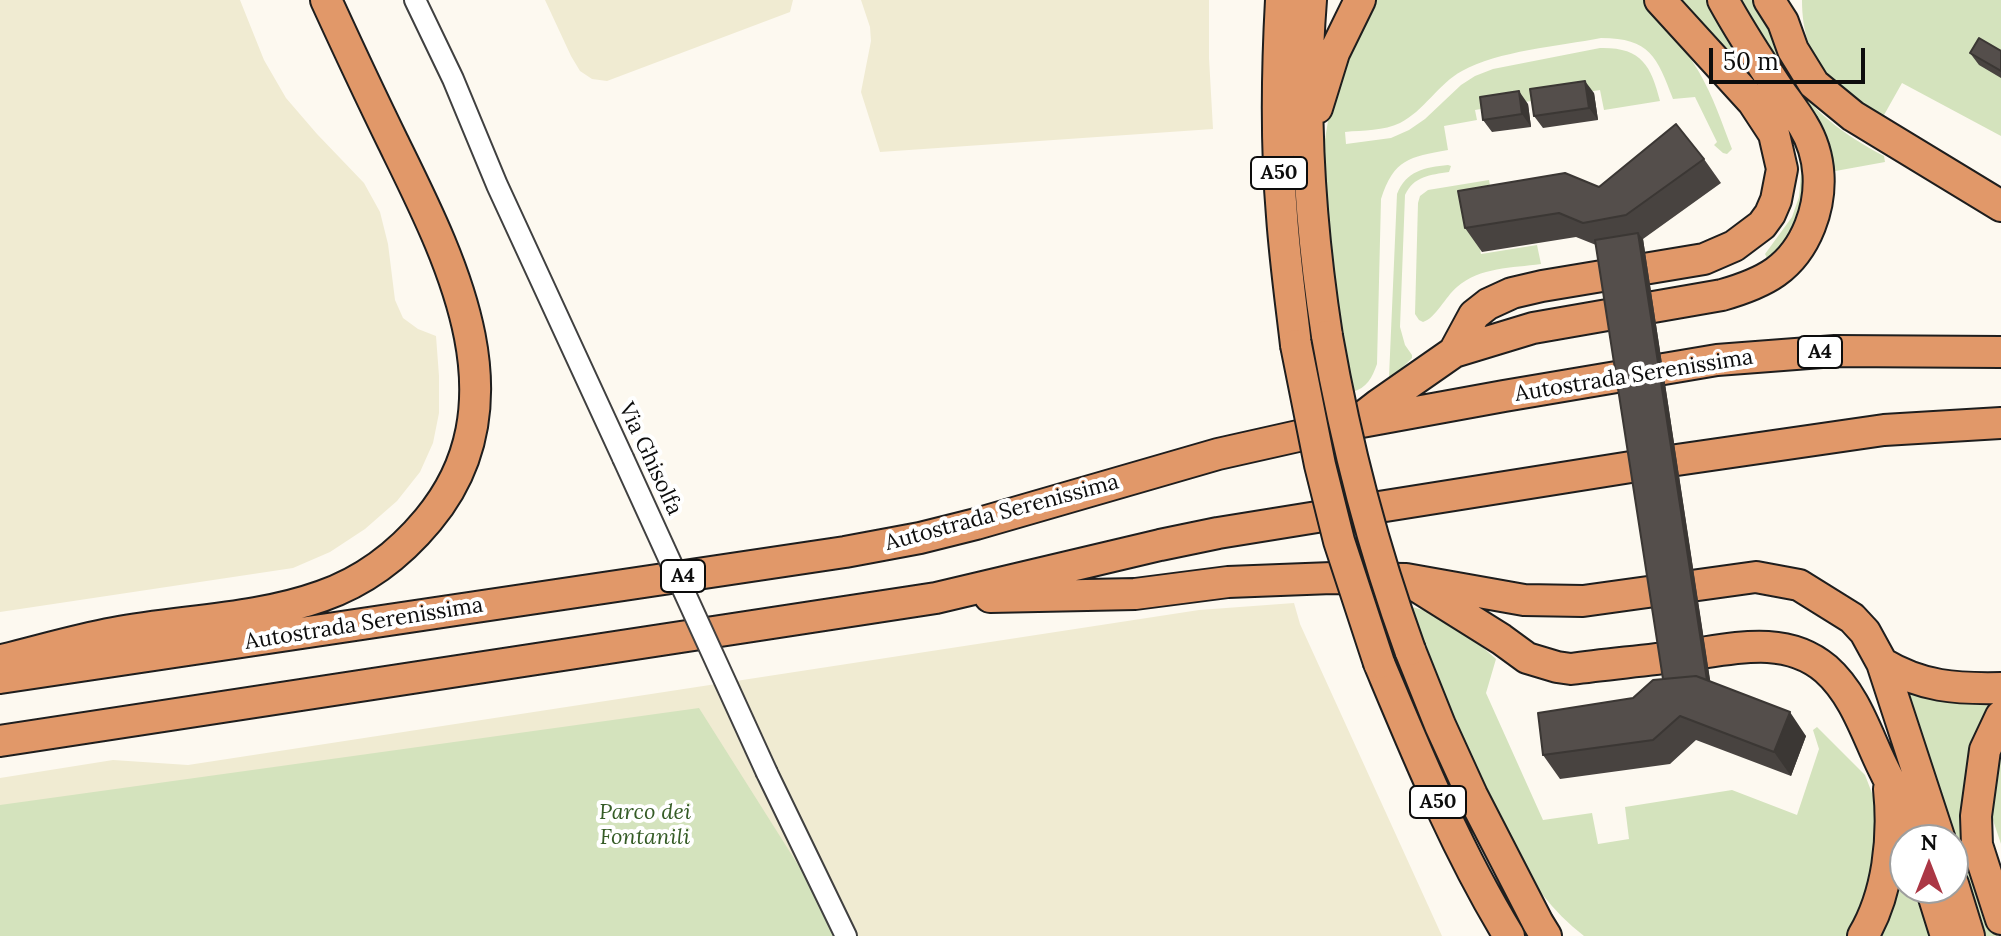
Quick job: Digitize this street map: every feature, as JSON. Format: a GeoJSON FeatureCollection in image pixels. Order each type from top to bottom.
{"type":"FeatureCollection","features":[{"type":"Feature","properties":{"kind":"highway"},"geometry":{"type":"LineString","coordinates":[[0,661],[114,633],[277,608],[321,596],[359,580],[388,561],[413,538],[440,505],[459,471],[471,433],[475,402],[469,327],[460,294],[446,254],[326,0]]}},
{"type":"Feature","properties":{"kind":"highway","name":"A50"},"geometry":{"type":"LineString","coordinates":[[1281,0],[1278,107],[1281,214],[1296,345],[1320,465],[1339,541],[1379,663],[1446,819],[1487,901],[1509,936]]}},
{"type":"Feature","properties":{"kind":"highway"},"geometry":{"type":"LineString","coordinates":[[1311,0],[1308,57],[1310,157],[1318,277],[1346,432],[1371,531],[1390,595],[1440,725],[1472,795],[1547,932]]}},
{"type":"Feature","properties":{"kind":"highway"},"geometry":{"type":"LineString","coordinates":[[1310,157],[1324,80],[1360,0]]}},
{"type":"Feature","properties":{"kind":"highway"},"geometry":{"type":"LineString","coordinates":[[1454,352],[1474,315],[1488,304],[1512,293],[1704,259],[1734,246],[1762,225],[1770,214],[1782,169],[1774,134],[1753,102],[1660,0]]}},
{"type":"Feature","properties":{"kind":"highway"},"geometry":{"type":"LineString","coordinates":[[1356,423],[1454,352],[1533,328],[1722,295],[1750,287],[1769,278],[1795,254],[1808,232],[1819,194],[1813,145],[1723,0]]}},
{"type":"Feature","properties":{"kind":"highway"},"geometry":{"type":"LineString","coordinates":[[1780,7],[1793,50],[1814,84],[1853,116],[2001,206]]}},
{"type":"Feature","properties":{"kind":"highway","name":"Autostrada Serenissima"},"geometry":{"type":"LineString","coordinates":[[0,678],[845,552],[920,538],[1218,454],[1356,423],[1717,360],[1835,351],[2001,352]]}},
{"type":"Feature","properties":{"kind":"highway"},"geometry":{"type":"LineString","coordinates":[[0,741],[936,598],[1160,545],[1277,523],[1884,430],[2001,423]]}},
{"type":"Feature","properties":{"kind":"highway"},"geometry":{"type":"LineString","coordinates":[[936,598],[1135,594],[1228,582],[1332,578],[1406,579],[1524,600],[1583,601],[1756,577],[1799,585],[1852,618],[1865,632],[1882,663],[1935,824]]}},
{"type":"Feature","properties":{"kind":"highway"},"geometry":{"type":"LineString","coordinates":[[1406,579],[1527,658],[1557,667],[1571,669],[1736,647],[1795,651],[1814,660],[1827,670],[1854,705],[1911,824]]}},
{"type":"Feature","properties":{"kind":"highway"},"geometry":{"type":"LineString","coordinates":[[1882,663],[1900,674],[1930,684],[1960,689],[2001,688]]}},
{"type":"Feature","properties":{"kind":"highway"},"geometry":{"type":"LineString","coordinates":[[2001,716],[1985,750],[1976,816],[1977,845],[2001,919]]}},
{"type":"Feature","properties":{"kind":"highway"},"geometry":{"type":"LineString","coordinates":[[1863,936],[1882,889],[1886,867],[1892,825],[1888,779]]}},
{"type":"Feature","properties":{"kind":"highway"},"geometry":{"type":"LineString","coordinates":[[1976,816],[2001,870]]}},
{"type":"Feature","properties":{"kind":"highway"},"geometry":{"type":"LineString","coordinates":[[1936,904],[1946,936]]}},
{"type":"Feature","properties":{"kind":"highway"},"geometry":{"type":"LineString","coordinates":[[1959,904],[1969,936]]}},
{"type":"Feature","properties":{"kind":"street","name":"Via Ghisolfa"},"geometry":{"type":"LineString","coordinates":[[415,0],[767,773],[846,936]]}},
{"type":"Feature","properties":{"kind":"green space"},"geometry":{"type":"Polygon","coordinates":[[[0,0],[240,0],[264,60],[286,98],[364,183],[380,212],[388,244],[395,300],[403,318],[418,329],[436,336],[439,413],[433,443],[420,472],[397,501],[365,529],[330,552],[293,568],[0,612],[0,0]]]}},
{"type":"Feature","properties":{"kind":"green space"},"geometry":{"type":"Polygon","coordinates":[[[545,0],[793,0],[790,12],[607,81],[592,79],[580,71],[545,0]]]}},
{"type":"Feature","properties":{"kind":"green space"},"geometry":{"type":"Polygon","coordinates":[[[861,0],[1209,0],[1213,129],[880,152],[861,92],[871,41],[861,0]]]}},
{"type":"Feature","properties":{"kind":"green space"},"geometry":{"type":"Polygon","coordinates":[[[1375,0],[1646,0],[1699,72],[1732,149],[1727,154],[1714,145],[1717,142],[1695,97],[1673,99],[1656,61],[1641,46],[1601,38],[1511,54],[1476,64],[1453,76],[1400,123],[1380,129],[1345,132],[1346,144],[1391,138],[1425,119],[1475,76],[1493,69],[1600,48],[1625,51],[1642,61],[1653,77],[1660,101],[1604,110],[1600,90],[1475,110],[1477,120],[1444,126],[1448,150],[1413,158],[1398,168],[1391,175],[1381,199],[1377,364],[1368,382],[1352,392],[1336,329],[1322,158],[1332,96],[1346,57],[1375,0]]]}},
{"type":"Feature","properties":{"kind":"green space"},"geometry":{"type":"Polygon","coordinates":[[[1673,0],[1713,0],[1808,160],[1799,225],[1775,255],[1767,258],[1765,254],[1792,217],[1799,197],[1799,158],[1791,137],[1775,112],[1673,0]]]}},
{"type":"Feature","properties":{"kind":"green space"},"geometry":{"type":"Polygon","coordinates":[[[1734,0],[1760,0],[1784,62],[1806,98],[1842,131],[1884,156],[1885,162],[1830,172],[1734,0]]]}},
{"type":"Feature","properties":{"kind":"green space"},"geometry":{"type":"Polygon","coordinates":[[[1802,0],[2001,0],[2001,136],[1902,83],[1884,115],[1878,117],[1823,69],[1808,40],[1802,0]]]}},
{"type":"Feature","properties":{"kind":"green space"},"geometry":{"type":"Polygon","coordinates":[[[1451,166],[1449,172],[1418,180],[1405,195],[1400,327],[1412,358],[1389,377],[1397,194],[1411,175],[1451,166]]]}},
{"type":"Feature","properties":{"kind":"green space"},"geometry":{"type":"Polygon","coordinates":[[[1489,180],[1493,203],[1472,206],[1481,254],[1537,245],[1541,264],[1497,270],[1466,280],[1423,322],[1415,314],[1420,196],[1428,190],[1489,180]]]}},
{"type":"Feature","properties":{"kind":"green space"},"geometry":{"type":"Polygon","coordinates":[[[1294,603],[1300,624],[1442,936],[0,936],[0,778],[113,760],[188,765],[1199,610],[1294,603]]]}},
{"type":"Feature","properties":{"kind":"green space"},"geometry":{"type":"Polygon","coordinates":[[[1408,606],[1434,614],[1456,626],[1496,659],[1486,693],[1543,820],[1592,813],[1598,844],[1629,839],[1625,807],[1732,790],[1797,815],[1819,749],[1813,730],[1817,727],[1865,775],[1875,801],[1879,826],[1873,879],[1850,936],[1584,936],[1542,895],[1510,846],[1484,792],[1408,606]]]}},
{"type":"Feature","properties":{"kind":"green space"},"geometry":{"type":"Polygon","coordinates":[[[1905,685],[1990,706],[1992,710],[1970,765],[1964,788],[1962,824],[1948,824],[1902,690],[1905,685]]]}},
{"type":"Feature","properties":{"kind":"green space","name":"Parco dei Fontanili"},"geometry":{"type":"Polygon","coordinates":[[[699,708],[843,936],[0,936],[0,805],[699,708]]]}},
{"type":"Feature","properties":{"kind":"green space"},"geometry":{"type":"Polygon","coordinates":[[[2001,737],[2001,844],[1989,799],[2001,737]]]}},
{"type":"Feature","properties":{"kind":"green space"},"geometry":{"type":"Polygon","coordinates":[[[1969,856],[1997,936],[1978,936],[1968,904],[1969,856]]]}},
{"type":"Feature","properties":{"kind":"green space"},"geometry":{"type":"Polygon","coordinates":[[[1889,890],[1889,904],[1926,904],[1936,936],[1874,936],[1889,890]]]}},
{"type":"Feature","properties":{"kind":"building"},"geometry":{"type":"Polygon","coordinates":[[[1979,38],[2001,51],[2001,71],[1970,53],[1979,38]]]}},
{"type":"Feature","properties":{"kind":"building"},"geometry":{"type":"Polygon","coordinates":[[[1585,81],[1589,108],[1534,116],[1530,89],[1585,81]]]}},
{"type":"Feature","properties":{"kind":"building"},"geometry":{"type":"Polygon","coordinates":[[[1519,91],[1522,114],[1483,120],[1480,97],[1519,91]]]}},
{"type":"Feature","properties":{"kind":"building"},"geometry":{"type":"Polygon","coordinates":[[[1676,124],[1704,159],[1626,215],[1583,223],[1559,213],[1465,228],[1458,191],[1565,173],[1599,187],[1676,124]]]}},
{"type":"Feature","properties":{"kind":"building"},"geometry":{"type":"Polygon","coordinates":[[[1638,233],[1707,680],[1696,676],[1663,679],[1595,240],[1638,233]]]}},
{"type":"Feature","properties":{"kind":"building"},"geometry":{"type":"Polygon","coordinates":[[[1696,676],[1790,712],[1774,752],[1680,716],[1653,740],[1543,755],[1538,713],[1633,698],[1653,680],[1696,676]]]}}]}
